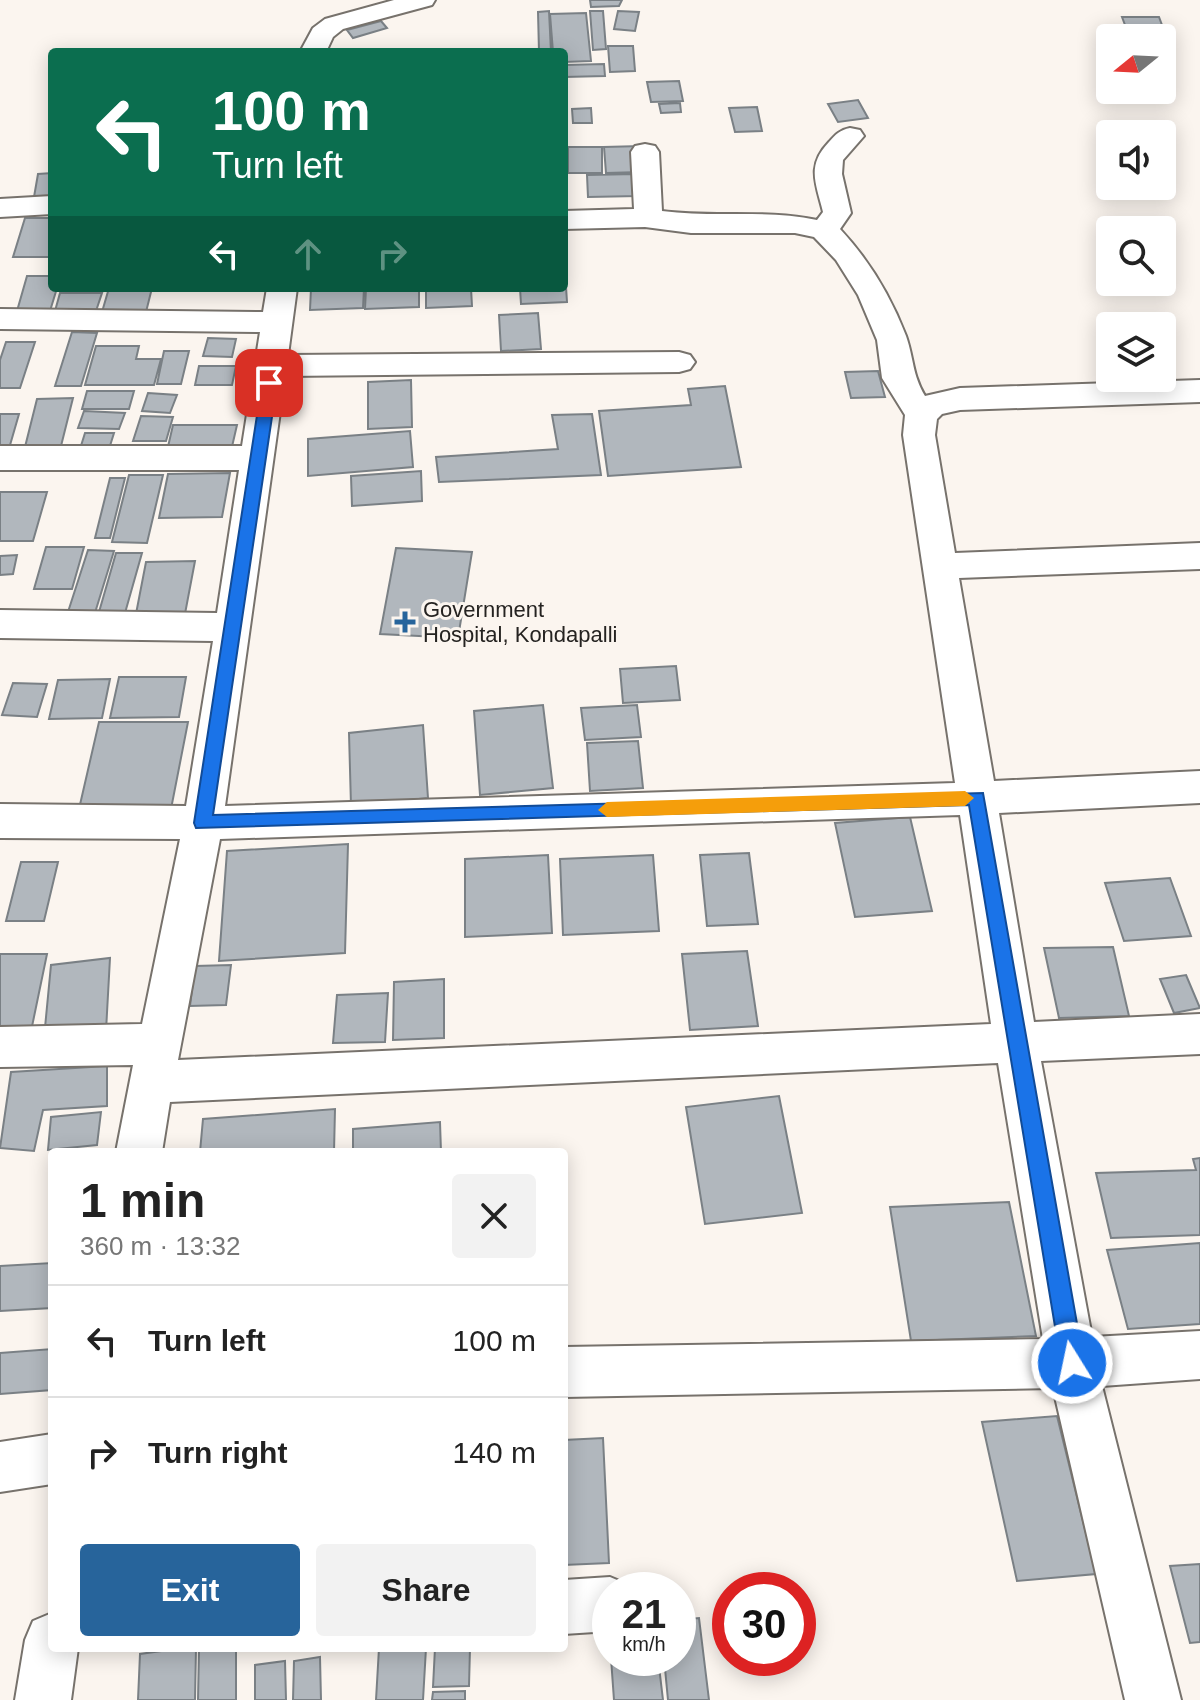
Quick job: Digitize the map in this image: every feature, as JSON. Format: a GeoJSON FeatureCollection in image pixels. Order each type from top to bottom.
{"type":"FeatureCollection","features":[{"type":"Feature","properties":{"kind":"street"},"geometry":{"type":"LineString","coordinates":[[315,48],[322,33],[334,24],[423,0]]}},
{"type":"Feature","properties":{"kind":"street"},"geometry":{"type":"LineString","coordinates":[[824,230],[837,213],[828,174],[829,158],[850,136]]}},
{"type":"Feature","properties":{"kind":"street"},"geometry":{"type":"LineString","coordinates":[[645,152],[649,207],[645,218]]}},
{"type":"Feature","properties":{"kind":"street"},"geometry":{"type":"LineString","coordinates":[[0,208],[48,205]]}},
{"type":"Feature","properties":{"kind":"street"},"geometry":{"type":"LineString","coordinates":[[568,220],[645,218],[691,224],[795,224],[824,230],[847,254],[873,295],[892,340],[898,378],[921,415],[919,435],[1016,1043],[1072,1363],[1153,1700]]}},
{"type":"Feature","properties":{"kind":"street"},"geometry":{"type":"LineString","coordinates":[[0,319],[279,305],[203,823],[140,1148]]}},
{"type":"Feature","properties":{"kind":"street"},"geometry":{"type":"LineString","coordinates":[[271,366],[679,362]]}},
{"type":"Feature","properties":{"kind":"street"},"geometry":{"type":"LineString","coordinates":[[921,415],[932,405],[960,399],[1200,391]]}},
{"type":"Feature","properties":{"kind":"street"},"geometry":{"type":"LineString","coordinates":[[0,458],[256,458]]}},
{"type":"Feature","properties":{"kind":"street"},"geometry":{"type":"LineString","coordinates":[[941,566],[1200,556]]}},
{"type":"Feature","properties":{"kind":"street"},"geometry":{"type":"LineString","coordinates":[[0,624],[234,627]]}},
{"type":"Feature","properties":{"kind":"street"},"geometry":{"type":"LineString","coordinates":[[0,821],[203,823],[977,798],[1200,787]]}},
{"type":"Feature","properties":{"kind":"street"},"geometry":{"type":"LineString","coordinates":[[0,1047],[156,1063],[1016,1043],[1200,1034]]}},
{"type":"Feature","properties":{"kind":"street"},"geometry":{"type":"LineString","coordinates":[[568,1372],[1072,1363],[1200,1355]]}},
{"type":"Feature","properties":{"kind":"street"},"geometry":{"type":"LineString","coordinates":[[0,1467],[48,1460]]}},
{"type":"Feature","properties":{"kind":"street"},"geometry":{"type":"LineString","coordinates":[[568,1607],[592,1605]]}},
{"type":"Feature","properties":{"kind":"street"},"geometry":{"type":"LineString","coordinates":[[43,1700],[50,1652]]}},
{"type":"Feature","properties":{"kind":"building"},"geometry":{"type":"Polygon","coordinates":[[[590,0],[622,0],[619,6],[591,7],[590,0]]]}},
{"type":"Feature","properties":{"kind":"building"},"geometry":{"type":"Polygon","coordinates":[[[549,11],[551,48],[539,48],[538,12],[549,11]]]}},
{"type":"Feature","properties":{"kind":"building"},"geometry":{"type":"Polygon","coordinates":[[[590,11],[603,11],[606,49],[593,50],[590,11]]]}},
{"type":"Feature","properties":{"kind":"building"},"geometry":{"type":"Polygon","coordinates":[[[618,11],[639,12],[635,31],[614,29],[618,11]]]}},
{"type":"Feature","properties":{"kind":"building"},"geometry":{"type":"Polygon","coordinates":[[[586,13],[591,61],[568,62],[568,48],[553,48],[550,14],[586,13]]]}},
{"type":"Feature","properties":{"kind":"building"},"geometry":{"type":"Polygon","coordinates":[[[1122,17],[1159,17],[1162,24],[1125,24],[1122,17]]]}},
{"type":"Feature","properties":{"kind":"building"},"geometry":{"type":"Polygon","coordinates":[[[381,21],[387,28],[353,38],[347,30],[381,21]]]}},
{"type":"Feature","properties":{"kind":"building"},"geometry":{"type":"Polygon","coordinates":[[[608,46],[633,46],[635,71],[610,72],[608,46]]]}},
{"type":"Feature","properties":{"kind":"building"},"geometry":{"type":"Polygon","coordinates":[[[604,64],[605,76],[568,77],[568,65],[604,64]]]}},
{"type":"Feature","properties":{"kind":"building"},"geometry":{"type":"Polygon","coordinates":[[[679,81],[683,101],[651,102],[647,82],[679,81]]]}},
{"type":"Feature","properties":{"kind":"building"},"geometry":{"type":"Polygon","coordinates":[[[858,100],[868,118],[838,122],[828,104],[858,100]]]}},
{"type":"Feature","properties":{"kind":"building"},"geometry":{"type":"Polygon","coordinates":[[[680,103],[681,112],[661,113],[659,104],[680,103]]]}},
{"type":"Feature","properties":{"kind":"building"},"geometry":{"type":"Polygon","coordinates":[[[757,107],[762,131],[735,132],[729,108],[757,107]]]}},
{"type":"Feature","properties":{"kind":"building"},"geometry":{"type":"Polygon","coordinates":[[[591,108],[592,123],[573,123],[572,109],[591,108]]]}},
{"type":"Feature","properties":{"kind":"building"},"geometry":{"type":"Polygon","coordinates":[[[641,146],[642,172],[606,173],[604,147],[641,146]]]}},
{"type":"Feature","properties":{"kind":"building"},"geometry":{"type":"Polygon","coordinates":[[[568,147],[602,147],[602,173],[568,173],[568,147]]]}},
{"type":"Feature","properties":{"kind":"building"},"geometry":{"type":"Polygon","coordinates":[[[48,173],[48,196],[34,197],[38,174],[48,173]]]}},
{"type":"Feature","properties":{"kind":"building"},"geometry":{"type":"Polygon","coordinates":[[[636,174],[638,196],[588,197],[587,175],[636,174]]]}},
{"type":"Feature","properties":{"kind":"building"},"geometry":{"type":"Polygon","coordinates":[[[25,218],[48,218],[48,257],[13,257],[25,218]]]}},
{"type":"Feature","properties":{"kind":"building"},"geometry":{"type":"Polygon","coordinates":[[[27,276],[48,276],[48,292],[56,292],[50,311],[17,311],[27,276]]]}},
{"type":"Feature","properties":{"kind":"building"},"geometry":{"type":"Polygon","coordinates":[[[108,292],[151,292],[146,312],[102,312],[108,292]]]}},
{"type":"Feature","properties":{"kind":"building"},"geometry":{"type":"Polygon","coordinates":[[[311,292],[364,292],[363,308],[310,310],[311,292]]]}},
{"type":"Feature","properties":{"kind":"building"},"geometry":{"type":"Polygon","coordinates":[[[366,292],[419,292],[419,307],[365,309],[366,292]]]}},
{"type":"Feature","properties":{"kind":"building"},"geometry":{"type":"Polygon","coordinates":[[[426,292],[471,292],[472,306],[426,308],[426,292]]]}},
{"type":"Feature","properties":{"kind":"building"},"geometry":{"type":"Polygon","coordinates":[[[520,292],[566,292],[567,302],[521,304],[520,292]]]}},
{"type":"Feature","properties":{"kind":"building"},"geometry":{"type":"Polygon","coordinates":[[[60,293],[102,293],[96,311],[55,311],[60,293]]]}},
{"type":"Feature","properties":{"kind":"building"},"geometry":{"type":"Polygon","coordinates":[[[538,313],[541,349],[501,351],[499,315],[538,313]]]}},
{"type":"Feature","properties":{"kind":"building"},"geometry":{"type":"Polygon","coordinates":[[[72,332],[97,333],[81,386],[55,386],[72,332]]]}},
{"type":"Feature","properties":{"kind":"building"},"geometry":{"type":"Polygon","coordinates":[[[208,338],[236,339],[232,357],[203,356],[208,338]]]}},
{"type":"Feature","properties":{"kind":"building"},"geometry":{"type":"Polygon","coordinates":[[[6,342],[35,342],[20,388],[0,388],[0,360],[6,342]]]}},
{"type":"Feature","properties":{"kind":"building"},"geometry":{"type":"Polygon","coordinates":[[[96,346],[139,346],[136,359],[161,359],[154,385],[85,385],[96,346]]]}},
{"type":"Feature","properties":{"kind":"building"},"geometry":{"type":"Polygon","coordinates":[[[164,351],[189,351],[181,384],[157,384],[164,351]]]}},
{"type":"Feature","properties":{"kind":"building"},"geometry":{"type":"Polygon","coordinates":[[[199,366],[236,366],[232,385],[195,385],[199,366]]]}},
{"type":"Feature","properties":{"kind":"building"},"geometry":{"type":"Polygon","coordinates":[[[878,371],[885,397],[851,398],[845,372],[878,371]]]}},
{"type":"Feature","properties":{"kind":"building"},"geometry":{"type":"Polygon","coordinates":[[[411,380],[412,427],[368,429],[368,382],[411,380]]]}},
{"type":"Feature","properties":{"kind":"building"},"geometry":{"type":"Polygon","coordinates":[[[725,386],[741,467],[608,476],[599,411],[691,405],[688,389],[725,386]]]}},
{"type":"Feature","properties":{"kind":"building"},"geometry":{"type":"Polygon","coordinates":[[[87,391],[134,391],[129,409],[82,409],[87,391]]]}},
{"type":"Feature","properties":{"kind":"building"},"geometry":{"type":"Polygon","coordinates":[[[148,393],[177,395],[170,413],[142,411],[148,393]]]}},
{"type":"Feature","properties":{"kind":"building"},"geometry":{"type":"Polygon","coordinates":[[[73,398],[61,446],[25,447],[37,399],[73,398]]]}},
{"type":"Feature","properties":{"kind":"building"},"geometry":{"type":"Polygon","coordinates":[[[84,411],[125,413],[119,429],[78,428],[84,411]]]}},
{"type":"Feature","properties":{"kind":"building"},"geometry":{"type":"Polygon","coordinates":[[[0,414],[19,414],[8,452],[0,453],[0,414]]]}},
{"type":"Feature","properties":{"kind":"building"},"geometry":{"type":"Polygon","coordinates":[[[592,414],[601,475],[439,482],[436,457],[558,449],[552,415],[592,414]]]}},
{"type":"Feature","properties":{"kind":"building"},"geometry":{"type":"Polygon","coordinates":[[[141,416],[173,417],[166,441],[133,441],[141,416]]]}},
{"type":"Feature","properties":{"kind":"building"},"geometry":{"type":"Polygon","coordinates":[[[173,425],[237,425],[231,451],[167,451],[173,425]]]}},
{"type":"Feature","properties":{"kind":"building"},"geometry":{"type":"Polygon","coordinates":[[[410,431],[413,467],[308,476],[308,439],[410,431]]]}},
{"type":"Feature","properties":{"kind":"building"},"geometry":{"type":"Polygon","coordinates":[[[85,433],[114,433],[109,449],[80,449],[85,433]]]}},
{"type":"Feature","properties":{"kind":"building"},"geometry":{"type":"Polygon","coordinates":[[[421,471],[422,501],[352,506],[351,476],[421,471]]]}},
{"type":"Feature","properties":{"kind":"building"},"geometry":{"type":"Polygon","coordinates":[[[230,473],[222,517],[159,518],[168,474],[230,473]]]}},
{"type":"Feature","properties":{"kind":"building"},"geometry":{"type":"Polygon","coordinates":[[[129,475],[163,475],[147,543],[112,542],[129,475]]]}},
{"type":"Feature","properties":{"kind":"building"},"geometry":{"type":"Polygon","coordinates":[[[110,478],[125,478],[110,538],[95,538],[110,478]]]}},
{"type":"Feature","properties":{"kind":"building"},"geometry":{"type":"Polygon","coordinates":[[[0,492],[47,492],[33,541],[0,541],[0,492]]]}},
{"type":"Feature","properties":{"kind":"building"},"geometry":{"type":"Polygon","coordinates":[[[46,547],[84,547],[72,589],[34,589],[46,547]]]}},
{"type":"Feature","properties":{"kind":"building"},"geometry":{"type":"Polygon","coordinates":[[[396,548],[472,552],[458,638],[380,634],[396,548]]]}},
{"type":"Feature","properties":{"kind":"building"},"geometry":{"type":"Polygon","coordinates":[[[88,550],[114,551],[94,616],[67,615],[88,550]]]}},
{"type":"Feature","properties":{"kind":"building"},"geometry":{"type":"Polygon","coordinates":[[[116,553],[142,553],[125,613],[99,612],[116,553]]]}},
{"type":"Feature","properties":{"kind":"building"},"geometry":{"type":"Polygon","coordinates":[[[17,555],[13,574],[0,575],[0,556],[17,555]]]}},
{"type":"Feature","properties":{"kind":"building"},"geometry":{"type":"Polygon","coordinates":[[[195,561],[184,619],[135,619],[146,562],[195,561]]]}},
{"type":"Feature","properties":{"kind":"building"},"geometry":{"type":"Polygon","coordinates":[[[676,666],[680,700],[623,703],[620,669],[676,666]]]}},
{"type":"Feature","properties":{"kind":"building"},"geometry":{"type":"Polygon","coordinates":[[[119,677],[186,677],[179,717],[110,718],[119,677]]]}},
{"type":"Feature","properties":{"kind":"building"},"geometry":{"type":"Polygon","coordinates":[[[110,679],[102,718],[49,719],[58,680],[110,679]]]}},
{"type":"Feature","properties":{"kind":"building"},"geometry":{"type":"Polygon","coordinates":[[[13,683],[47,684],[37,717],[2,715],[13,683]]]}},
{"type":"Feature","properties":{"kind":"building"},"geometry":{"type":"Polygon","coordinates":[[[543,705],[553,788],[480,795],[474,711],[543,705]]]}},
{"type":"Feature","properties":{"kind":"building"},"geometry":{"type":"Polygon","coordinates":[[[637,705],[641,737],[585,740],[581,708],[637,705]]]}},
{"type":"Feature","properties":{"kind":"building"},"geometry":{"type":"Polygon","coordinates":[[[99,722],[188,722],[171,809],[79,809],[99,722]]]}},
{"type":"Feature","properties":{"kind":"building"},"geometry":{"type":"Polygon","coordinates":[[[423,725],[428,798],[351,806],[349,733],[423,725]]]}},
{"type":"Feature","properties":{"kind":"building"},"geometry":{"type":"Polygon","coordinates":[[[638,741],[643,788],[590,791],[587,743],[638,741]]]}},
{"type":"Feature","properties":{"kind":"building"},"geometry":{"type":"Polygon","coordinates":[[[910,817],[932,911],[855,917],[835,823],[910,817]]]}},
{"type":"Feature","properties":{"kind":"building"},"geometry":{"type":"Polygon","coordinates":[[[348,844],[345,953],[219,961],[227,851],[348,844]]]}},
{"type":"Feature","properties":{"kind":"building"},"geometry":{"type":"Polygon","coordinates":[[[749,853],[758,924],[707,926],[700,855],[749,853]]]}},
{"type":"Feature","properties":{"kind":"building"},"geometry":{"type":"Polygon","coordinates":[[[548,855],[552,933],[465,937],[465,859],[548,855]]]}},
{"type":"Feature","properties":{"kind":"building"},"geometry":{"type":"Polygon","coordinates":[[[653,855],[659,931],[563,935],[560,859],[653,855]]]}},
{"type":"Feature","properties":{"kind":"building"},"geometry":{"type":"Polygon","coordinates":[[[21,862],[58,862],[44,921],[6,921],[21,862]]]}},
{"type":"Feature","properties":{"kind":"building"},"geometry":{"type":"Polygon","coordinates":[[[1170,878],[1191,936],[1124,941],[1105,883],[1170,878]]]}},
{"type":"Feature","properties":{"kind":"building"},"geometry":{"type":"Polygon","coordinates":[[[1113,947],[1129,1016],[1059,1018],[1044,948],[1113,947]]]}},
{"type":"Feature","properties":{"kind":"building"},"geometry":{"type":"Polygon","coordinates":[[[747,951],[758,1026],[690,1030],[682,954],[747,951]]]}},
{"type":"Feature","properties":{"kind":"building"},"geometry":{"type":"Polygon","coordinates":[[[0,954],[47,954],[29,1041],[0,1041],[0,954]]]}},
{"type":"Feature","properties":{"kind":"building"},"geometry":{"type":"Polygon","coordinates":[[[110,958],[106,1031],[44,1038],[51,965],[110,958]]]}},
{"type":"Feature","properties":{"kind":"building"},"geometry":{"type":"Polygon","coordinates":[[[231,965],[226,1005],[190,1006],[195,966],[231,965]]]}},
{"type":"Feature","properties":{"kind":"building"},"geometry":{"type":"Polygon","coordinates":[[[1186,975],[1200,1008],[1174,1013],[1160,979],[1186,975]]]}},
{"type":"Feature","properties":{"kind":"building"},"geometry":{"type":"Polygon","coordinates":[[[444,979],[444,1038],[393,1040],[394,982],[444,979]]]}},
{"type":"Feature","properties":{"kind":"building"},"geometry":{"type":"Polygon","coordinates":[[[388,993],[385,1042],[333,1043],[337,995],[388,993]]]}},
{"type":"Feature","properties":{"kind":"building"},"geometry":{"type":"Polygon","coordinates":[[[107,1066],[107,1106],[43,1110],[34,1151],[0,1148],[11,1072],[107,1066]]]}},
{"type":"Feature","properties":{"kind":"building"},"geometry":{"type":"Polygon","coordinates":[[[779,1096],[802,1213],[705,1224],[686,1107],[779,1096]]]}},
{"type":"Feature","properties":{"kind":"building"},"geometry":{"type":"Polygon","coordinates":[[[335,1109],[334,1148],[200,1148],[203,1119],[335,1109]]]}},
{"type":"Feature","properties":{"kind":"building"},"geometry":{"type":"Polygon","coordinates":[[[101,1112],[97,1145],[48,1148],[51,1117],[101,1112]]]}},
{"type":"Feature","properties":{"kind":"building"},"geometry":{"type":"Polygon","coordinates":[[[440,1122],[441,1148],[353,1148],[353,1129],[440,1122]]]}},
{"type":"Feature","properties":{"kind":"building"},"geometry":{"type":"Polygon","coordinates":[[[1200,1158],[1200,1235],[1111,1238],[1096,1173],[1196,1170],[1193,1159],[1200,1158]]]}},
{"type":"Feature","properties":{"kind":"building"},"geometry":{"type":"Polygon","coordinates":[[[1009,1202],[1036,1336],[911,1341],[890,1207],[1009,1202]]]}},
{"type":"Feature","properties":{"kind":"building"},"geometry":{"type":"Polygon","coordinates":[[[1200,1243],[1200,1324],[1128,1329],[1107,1250],[1200,1243]]]}},
{"type":"Feature","properties":{"kind":"building"},"geometry":{"type":"Polygon","coordinates":[[[48,1263],[48,1308],[0,1311],[0,1266],[48,1263]]]}},
{"type":"Feature","properties":{"kind":"building"},"geometry":{"type":"Polygon","coordinates":[[[48,1349],[48,1390],[0,1394],[0,1353],[48,1349]]]}},
{"type":"Feature","properties":{"kind":"building"},"geometry":{"type":"Polygon","coordinates":[[[1057,1416],[1096,1574],[1017,1581],[982,1422],[1057,1416]]]}},
{"type":"Feature","properties":{"kind":"building"},"geometry":{"type":"Polygon","coordinates":[[[603,1438],[609,1563],[568,1565],[568,1440],[603,1438]]]}},
{"type":"Feature","properties":{"kind":"building"},"geometry":{"type":"Polygon","coordinates":[[[1200,1564],[1200,1642],[1190,1643],[1170,1566],[1200,1564]]]}},
{"type":"Feature","properties":{"kind":"building"},"geometry":{"type":"Polygon","coordinates":[[[696,1618],[699,1618],[709,1700],[668,1700],[666,1676],[696,1676],[696,1618]]]}},
{"type":"Feature","properties":{"kind":"building"},"geometry":{"type":"Polygon","coordinates":[[[196,1652],[195,1700],[138,1700],[140,1654],[196,1652]]]}},
{"type":"Feature","properties":{"kind":"building"},"geometry":{"type":"Polygon","coordinates":[[[199,1652],[236,1652],[236,1700],[198,1700],[199,1652]]]}},
{"type":"Feature","properties":{"kind":"building"},"geometry":{"type":"Polygon","coordinates":[[[379,1652],[426,1652],[423,1700],[376,1700],[379,1652]]]}},
{"type":"Feature","properties":{"kind":"building"},"geometry":{"type":"Polygon","coordinates":[[[435,1652],[470,1652],[469,1686],[433,1687],[435,1652]]]}},
{"type":"Feature","properties":{"kind":"building"},"geometry":{"type":"Polygon","coordinates":[[[320,1657],[321,1700],[293,1700],[294,1661],[320,1657]]]}},
{"type":"Feature","properties":{"kind":"building"},"geometry":{"type":"Polygon","coordinates":[[[285,1661],[286,1700],[255,1700],[255,1665],[285,1661]]]}},
{"type":"Feature","properties":{"kind":"building"},"geometry":{"type":"Polygon","coordinates":[[[612,1676],[660,1676],[663,1700],[614,1700],[612,1676]]]}},
{"type":"Feature","properties":{"kind":"building"},"geometry":{"type":"Polygon","coordinates":[[[465,1691],[465,1700],[432,1700],[433,1692],[465,1691]]]}},
{"type":"Feature","properties":{"kind":"slow traffic"},"geometry":{"type":"LineString","coordinates":[[607,810],[965,798]]}},
{"type":"Feature","properties":{"kind":"place","name":"Government Hospital, Kondapalli"},"geometry":{"type":"Point","coordinates":[405,622]}},
{"type":"Feature","properties":{"kind":"route"},"geometry":{"type":"LineString","coordinates":[[269,383],[203,823],[977,798],[1072,1363]]}}]}
